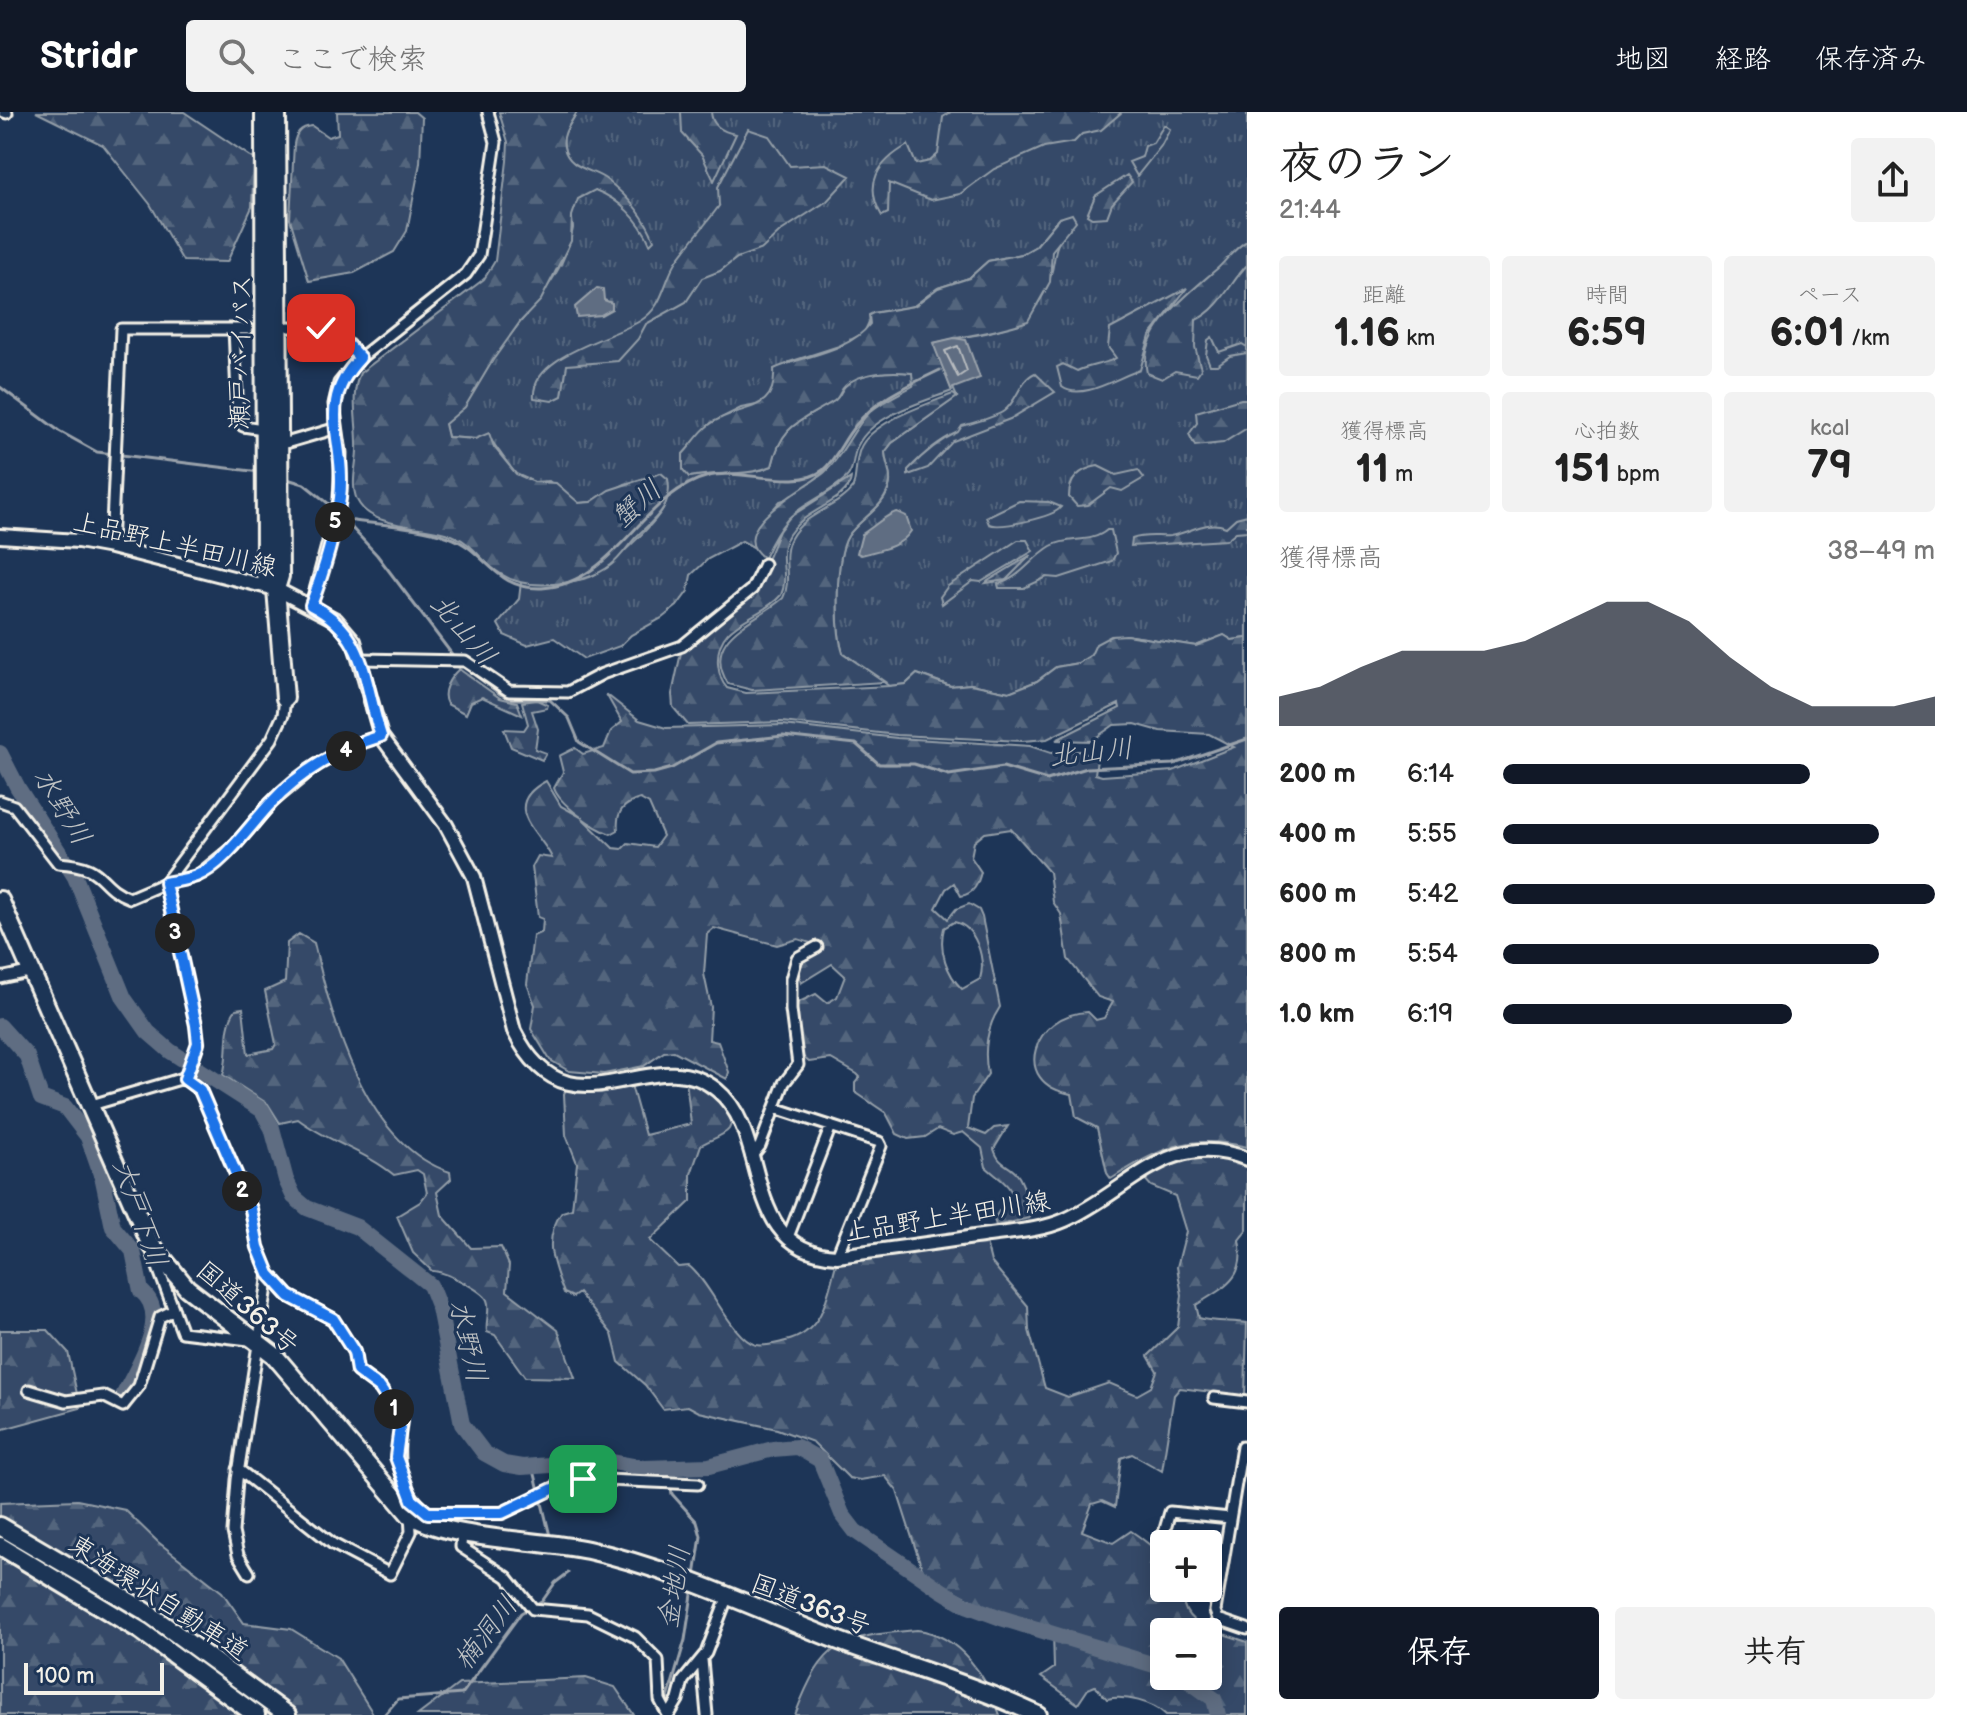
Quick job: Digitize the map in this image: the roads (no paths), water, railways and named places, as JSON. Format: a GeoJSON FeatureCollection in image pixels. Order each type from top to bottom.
{"type":"FeatureCollection","features":[{"type":"Feature","properties":{"kind":"highway","name":"瀬戸バイパス"},"geometry":{"type":"LineString","coordinates":[[264,112],[265,575],[276,589]]}},
{"type":"Feature","properties":{"kind":"highway","name":"瀬戸バイパス"},"geometry":{"type":"LineString","coordinates":[[277,112],[280,576],[276,589],[285,698]]}},
{"type":"Feature","properties":{"kind":"highway","name":"国道363号"},"geometry":{"type":"LineString","coordinates":[[0,900],[150,1243],[187,1288],[274,1355],[421,1518],[462,1530],[588,1550],[693,1583],[871,1653],[989,1692],[1038,1715]]}},
{"type":"Feature","properties":{"kind":"highway","name":"東海環状自動車道"},"geometry":{"type":"LineString","coordinates":[[0,1526],[145,1611],[287,1715]]}},
{"type":"Feature","properties":{"kind":"highway","name":"東海環状自動車道"},"geometry":{"type":"LineString","coordinates":[[0,1546],[38,1566],[141,1631],[254,1714]]}},
{"type":"Feature","properties":{"kind":"street"},"geometry":{"type":"LineString","coordinates":[[311,605],[339,501],[341,453],[336,393],[344,375],[360,358],[458,281],[479,255],[496,142],[488,112]]}},
{"type":"Feature","properties":{"kind":"street"},"geometry":{"type":"LineString","coordinates":[[289,327],[330,330],[346,341],[360,358]]}},
{"type":"Feature","properties":{"kind":"street"},"geometry":{"type":"LineString","coordinates":[[111,547],[121,329],[248,329]]}},
{"type":"Feature","properties":{"kind":"street"},"geometry":{"type":"LineString","coordinates":[[234,329],[238,417],[243,426],[263,429]]}},
{"type":"Feature","properties":{"kind":"street"},"geometry":{"type":"LineString","coordinates":[[279,445],[337,428]]}},
{"type":"Feature","properties":{"kind":"street","name":"上品野上半田川線"},"geometry":{"type":"LineString","coordinates":[[0,536],[78,541],[111,547],[276,589],[311,605],[344,629],[361,659],[381,736],[462,849],[474,877],[514,1031],[533,1062],[557,1079],[579,1086],[668,1074],[688,1075],[706,1081],[721,1092],[735,1112],[765,1204],[788,1237],[818,1255],[837,1256],[1038,1228],[1064,1221],[1158,1161],[1180,1154],[1223,1152],[1247,1159]]}},
{"type":"Feature","properties":{"kind":"street"},"geometry":{"type":"LineString","coordinates":[[361,659],[465,661],[509,691],[568,692],[602,674],[682,646],[752,589],[764,564]]}},
{"type":"Feature","properties":{"kind":"street"},"geometry":{"type":"LineString","coordinates":[[88,1106],[186,1078],[198,1043],[165,883],[272,739],[283,715],[285,698]]}},
{"type":"Feature","properties":{"kind":"street"},"geometry":{"type":"LineString","coordinates":[[3,802],[22,814],[58,863],[83,865],[96,870],[119,894],[130,898],[165,883],[197,876],[234,846],[276,798],[317,765],[358,743],[381,736]]}},
{"type":"Feature","properties":{"kind":"street"},"geometry":{"type":"LineString","coordinates":[[750,1157],[760,1146],[784,1083],[799,1061],[791,1010],[794,964],[802,952],[817,947]]}},
{"type":"Feature","properties":{"kind":"street"},"geometry":{"type":"LineString","coordinates":[[0,978],[33,971]]}},
{"type":"Feature","properties":{"kind":"street"},"geometry":{"type":"LineString","coordinates":[[186,1078],[200,1090],[251,1209],[258,1247],[269,1274],[289,1296],[333,1319],[354,1352],[357,1371],[380,1388],[401,1420],[396,1457],[421,1518]]}},
{"type":"Feature","properties":{"kind":"street"},"geometry":{"type":"LineString","coordinates":[[775,1108],[879,1142],[881,1146],[837,1256]]}},
{"type":"Feature","properties":{"kind":"street"},"geometry":{"type":"LineString","coordinates":[[788,1237],[831,1126]]}},
{"type":"Feature","properties":{"kind":"street"},"geometry":{"type":"LineString","coordinates":[[150,1243],[152,1260],[182,1332],[257,1341]]}},
{"type":"Feature","properties":{"kind":"street"},"geometry":{"type":"LineString","coordinates":[[249,1573],[238,1555],[233,1532],[238,1469],[269,1274]]}},
{"type":"Feature","properties":{"kind":"street"},"geometry":{"type":"LineString","coordinates":[[29,1390],[66,1401],[103,1396],[123,1406],[139,1386],[160,1317],[174,1310]]}},
{"type":"Feature","properties":{"kind":"street"},"geometry":{"type":"LineString","coordinates":[[1214,1398],[1247,1402]]}},
{"type":"Feature","properties":{"kind":"street"},"geometry":{"type":"LineString","coordinates":[[1222,1563],[1242,1447],[1247,1449]]}},
{"type":"Feature","properties":{"kind":"street"},"geometry":{"type":"LineString","coordinates":[[238,1469],[333,1544],[390,1574],[421,1518]]}},
{"type":"Feature","properties":{"kind":"street"},"geometry":{"type":"LineString","coordinates":[[421,1518],[502,1513],[583,1479],[664,1486],[698,1484]]}},
{"type":"Feature","properties":{"kind":"street"},"geometry":{"type":"LineString","coordinates":[[1165,1530],[1170,1512],[1230,1518]]}},
{"type":"Feature","properties":{"kind":"street"},"geometry":{"type":"LineString","coordinates":[[462,1530],[461,1547],[507,1577],[531,1607],[588,1614],[635,1637],[658,1660],[660,1700],[671,1711],[683,1681],[702,1660],[727,1598]]}},
{"type":"Feature","properties":{"kind":"street"},"geometry":{"type":"LineString","coordinates":[[1216,1602],[1218,1619],[1247,1629]]}},
{"type":"Feature","properties":{"kind":"street"},"geometry":{"type":"LineString","coordinates":[[702,1660],[707,1715]]}},
{"type":"Feature","properties":{"kind":"water"},"geometry":{"type":"Polygon","coordinates":[[[597,288],[603,289],[604,300],[612,303],[612,309],[601,315],[577,317],[575,307],[597,288]]]}},
{"type":"Feature","properties":{"kind":"water"},"geometry":{"type":"Polygon","coordinates":[[[954,338],[966,340],[980,378],[951,389],[933,343],[954,338]]]}},
{"type":"Feature","properties":{"kind":"water"},"geometry":{"type":"Polygon","coordinates":[[[897,512],[906,516],[911,531],[906,537],[889,548],[861,555],[857,553],[862,534],[897,512]]]}},
{"type":"Feature","properties":{"kind":"waterway","name":"蟹川"},"geometry":{"type":"LineString","coordinates":[[347,520],[412,528],[449,537],[462,543],[501,576],[526,587],[542,588],[568,583],[590,571],[665,500],[685,486],[722,474],[799,479],[823,470],[863,416],[894,394],[940,370]]}},
{"type":"Feature","properties":{"kind":"waterway","name":"北山川"},"geometry":{"type":"LineString","coordinates":[[0,387],[59,431],[97,452],[260,472]]}},
{"type":"Feature","properties":{"kind":"waterway","name":"北山川"},"geometry":{"type":"LineString","coordinates":[[287,479],[304,484],[334,508]]}},
{"type":"Feature","properties":{"kind":"waterway","name":"北山川"},"geometry":{"type":"LineString","coordinates":[[339,514],[377,555],[454,657]]}},
{"type":"Feature","properties":{"kind":"waterway","name":"北山川"},"geometry":{"type":"LineString","coordinates":[[459,663],[500,694],[513,699],[550,700],[569,718],[579,742],[630,774],[654,773],[672,768],[716,743],[783,736],[856,744],[879,764],[914,764],[949,775],[1003,767],[1047,780],[1087,768],[1174,764],[1247,739]]}},
{"type":"Feature","properties":{"kind":"waterway","name":"水野川"},"geometry":{"type":"LineString","coordinates":[[0,753],[18,788],[75,877],[124,998],[148,1032],[170,1051],[262,1110],[272,1128],[286,1180],[294,1197],[307,1208],[357,1227],[430,1285],[439,1308],[462,1424],[484,1453],[504,1464],[522,1467],[607,1461],[644,1468],[709,1466],[773,1449],[797,1447],[820,1460],[842,1514],[855,1531],[941,1590],[966,1605],[1001,1618],[1150,1664]]}},
{"type":"Feature","properties":{"kind":"waterway","name":"大戸下川"},"geometry":{"type":"LineString","coordinates":[[0,1026],[27,1056],[41,1098],[65,1107],[88,1137],[103,1180],[113,1227],[133,1251],[141,1291],[150,1301],[153,1327],[149,1342],[123,1396]]}},
{"type":"Feature","properties":{"kind":"waterway","name":"楠洞川"},"geometry":{"type":"LineString","coordinates":[[533,1466],[550,1536]]}},
{"type":"Feature","properties":{"kind":"waterway","name":"金地川"},"geometry":{"type":"LineString","coordinates":[[667,1467],[672,1494],[697,1522],[701,1536],[695,1576]]}},
{"type":"Feature","properties":{"kind":"waterway","name":"楠洞川"},"geometry":{"type":"LineString","coordinates":[[384,1715],[398,1699],[462,1694],[521,1613],[543,1600],[555,1583],[568,1573]]}},
{"type":"Feature","properties":{"kind":"waterway","name":"金地川"},"geometry":{"type":"LineString","coordinates":[[671,1704],[668,1698],[685,1640],[693,1588]]}},
{"type":"Feature","properties":{"kind":"waterway"},"geometry":{"type":"LineString","coordinates":[[1201,1690],[1214,1699],[1218,1715]]}}]}
